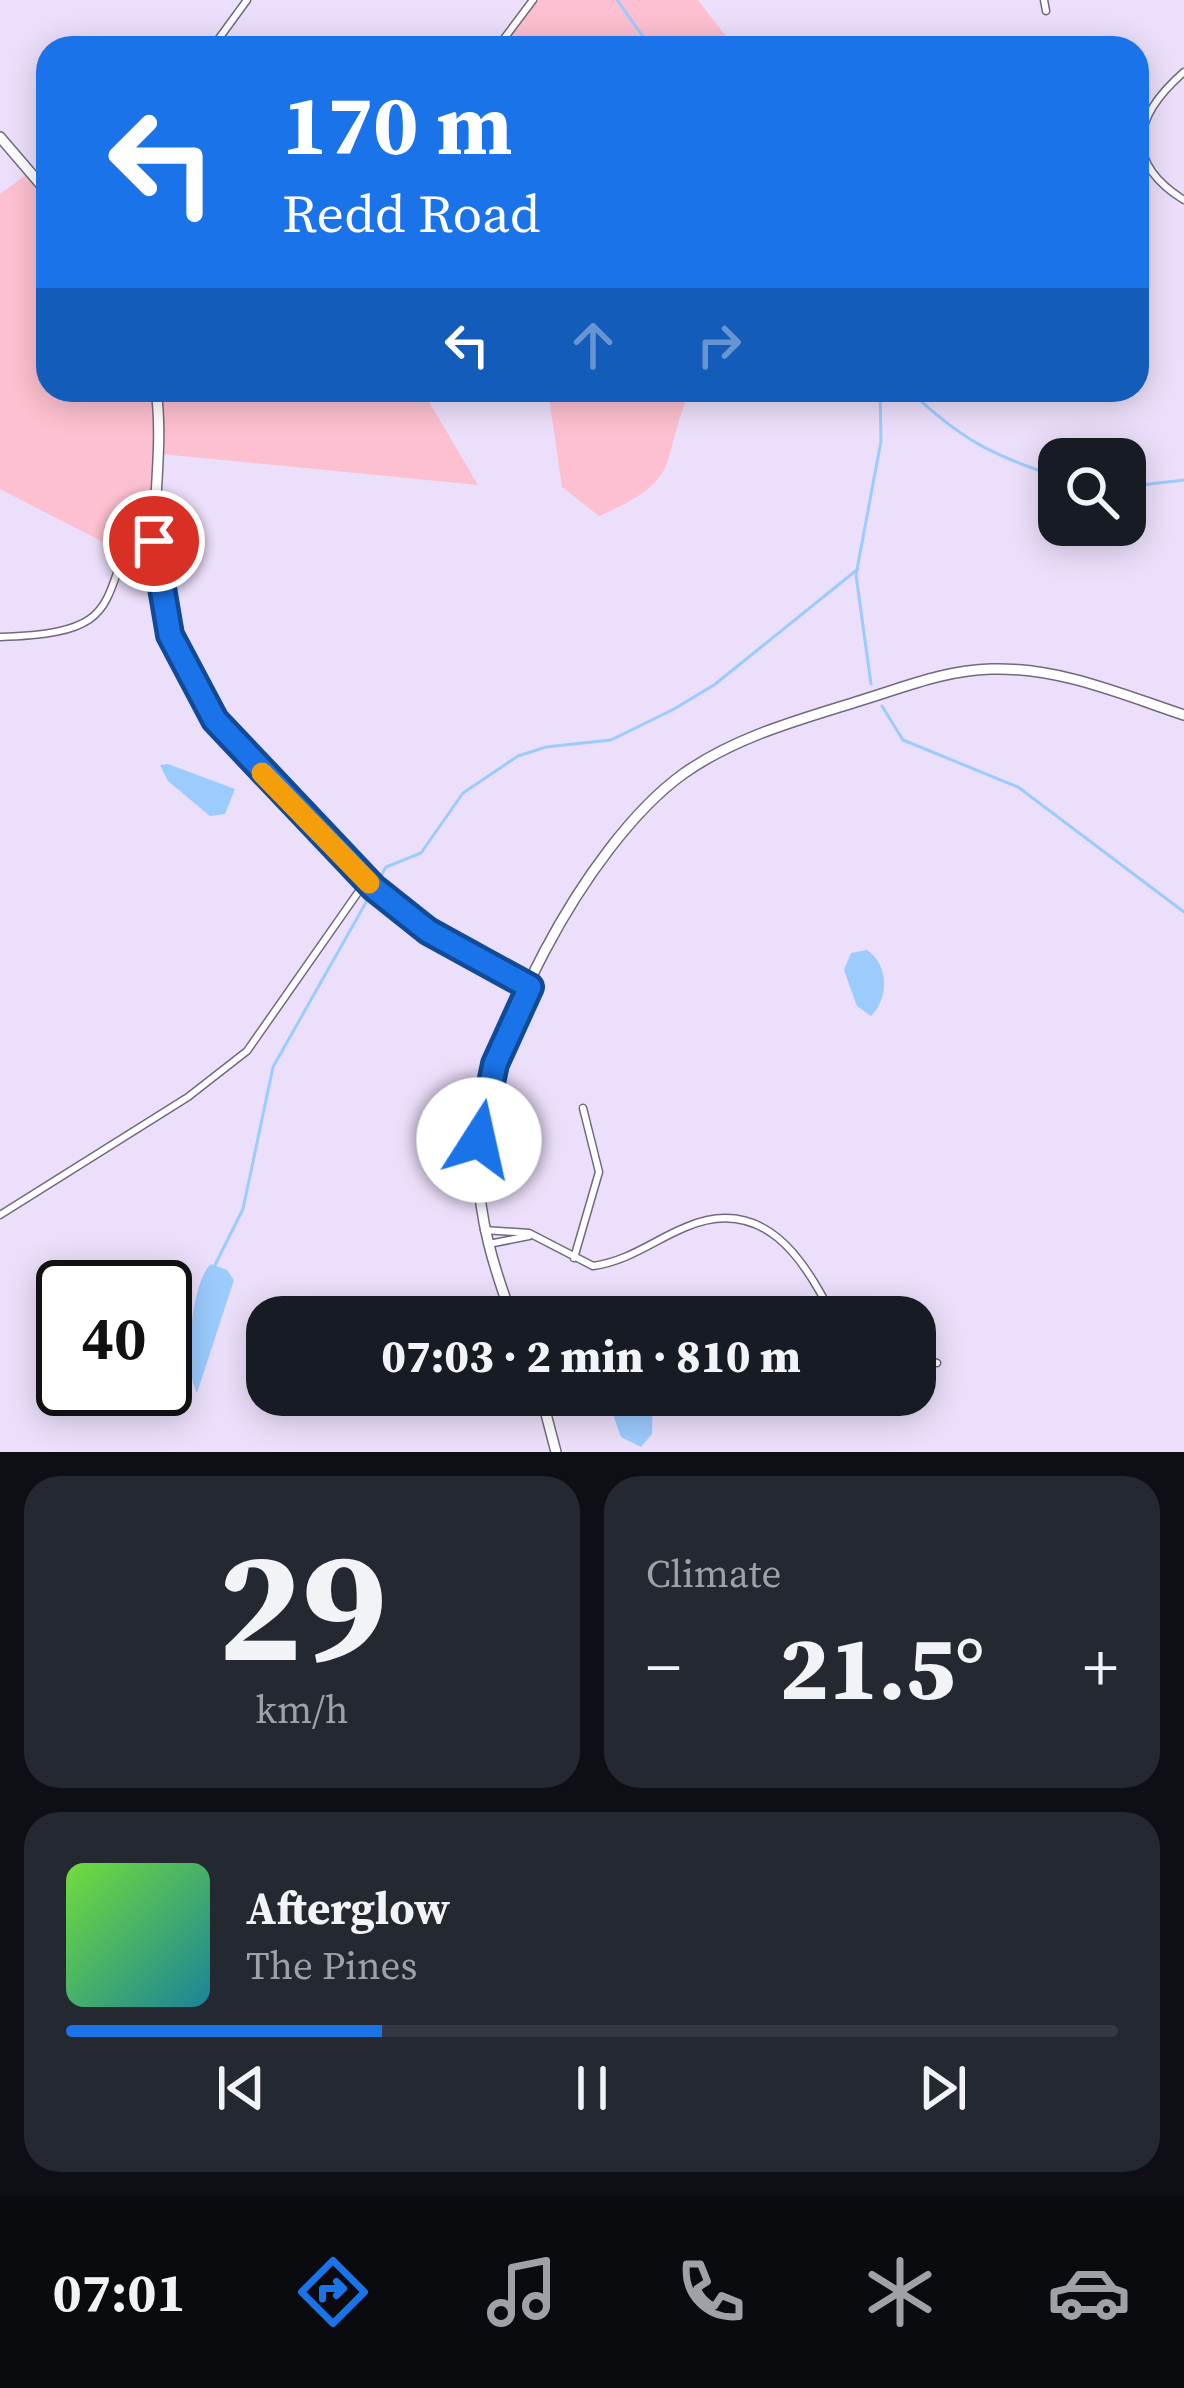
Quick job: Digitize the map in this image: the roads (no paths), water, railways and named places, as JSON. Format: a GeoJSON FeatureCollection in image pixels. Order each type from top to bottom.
{"type":"FeatureCollection","features":[{"type":"Feature","properties":{"kind":"street"},"geometry":{"type":"LineString","coordinates":[[221,36],[247,0]]}},
{"type":"Feature","properties":{"kind":"street"},"geometry":{"type":"LineString","coordinates":[[505,36],[532,0]]}},
{"type":"Feature","properties":{"kind":"street"},"geometry":{"type":"LineString","coordinates":[[1044,0],[1046,10]]}},
{"type":"Feature","properties":{"kind":"street"},"geometry":{"type":"LineString","coordinates":[[1149,109],[1184,71]]}},
{"type":"Feature","properties":{"kind":"street"},"geometry":{"type":"LineString","coordinates":[[0,136],[36,179]]}},
{"type":"Feature","properties":{"kind":"street"},"geometry":{"type":"LineString","coordinates":[[1149,157],[1157,178],[1184,200]]}},
{"type":"Feature","properties":{"kind":"street"},"geometry":{"type":"LineString","coordinates":[[156,402],[155,504],[163,608],[194,687],[238,746],[366,881],[428,931],[530,987]]}},
{"type":"Feature","properties":{"kind":"street"},"geometry":{"type":"LineString","coordinates":[[0,637],[58,633],[92,617],[116,587],[143,508],[155,504]]}},
{"type":"Feature","properties":{"kind":"street"},"geometry":{"type":"LineString","coordinates":[[505,1296],[484,1230],[478,1168],[484,1107],[495,1064],[586,881],[628,824],[681,776],[758,734],[929,679],[988,669],[1068,676],[1184,715]]}},
{"type":"Feature","properties":{"kind":"street"},"geometry":{"type":"LineString","coordinates":[[0,1215],[198,1090],[247,1051],[366,881]]}},
{"type":"Feature","properties":{"kind":"street"},"geometry":{"type":"LineString","coordinates":[[574,1258],[598,1172],[583,1108]]}},
{"type":"Feature","properties":{"kind":"street"},"geometry":{"type":"LineString","coordinates":[[484,1230],[512,1228],[574,1258],[600,1265],[634,1256],[696,1223],[732,1220],[778,1237],[798,1253],[822,1296]]}},
{"type":"Feature","properties":{"kind":"street"},"geometry":{"type":"LineString","coordinates":[[488,1245],[532,1235]]}},
{"type":"Feature","properties":{"kind":"street"},"geometry":{"type":"LineString","coordinates":[[547,1416],[556,1452]]}},
{"type":"Feature","properties":{"kind":"water"},"geometry":{"type":"Polygon","coordinates":[[[160,765],[235,789],[225,814],[210,816],[168,781],[160,765]]]}},
{"type":"Feature","properties":{"kind":"water"},"geometry":{"type":"Polygon","coordinates":[[[867,950],[879,964],[884,982],[881,1000],[871,1016],[857,1006],[844,970],[851,953],[867,950]]]}},
{"type":"Feature","properties":{"kind":"water"},"geometry":{"type":"Polygon","coordinates":[[[211,1264],[227,1270],[234,1280],[197,1393],[192,1377],[192,1322],[211,1264]]]}},
{"type":"Feature","properties":{"kind":"water"},"geometry":{"type":"Polygon","coordinates":[[[614,1416],[652,1416],[652,1434],[641,1447],[621,1437],[614,1416]]]}},
{"type":"Feature","properties":{"kind":"waterway"},"geometry":{"type":"LineString","coordinates":[[617,0],[642,36]]}},
{"type":"Feature","properties":{"kind":"waterway"},"geometry":{"type":"LineString","coordinates":[[871,684],[856,575],[881,441],[880,402]]}},
{"type":"Feature","properties":{"kind":"waterway"},"geometry":{"type":"LineString","coordinates":[[923,402],[978,444],[1038,470]]}},
{"type":"Feature","properties":{"kind":"waterway"},"geometry":{"type":"LineString","coordinates":[[1146,485],[1184,480]]}},
{"type":"Feature","properties":{"kind":"waterway"},"geometry":{"type":"LineString","coordinates":[[215,1265],[243,1209],[273,1067],[386,867],[421,853],[463,793],[518,756],[546,747],[611,740],[674,709],[714,685],[858,569]]}},
{"type":"Feature","properties":{"kind":"waterway"},"geometry":{"type":"LineString","coordinates":[[882,706],[903,740],[1018,787],[1184,912]]}}]}
